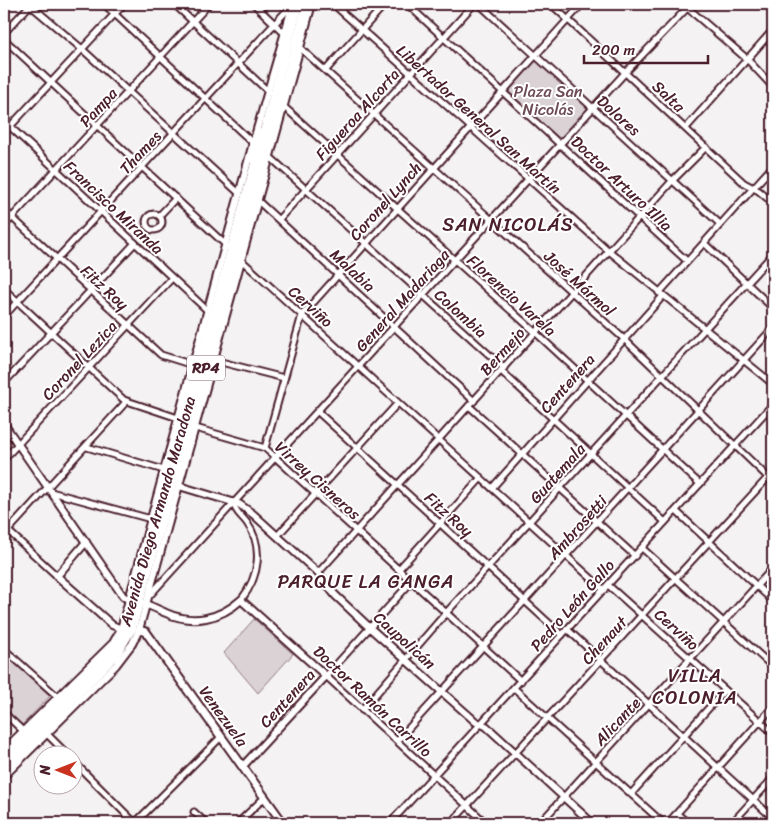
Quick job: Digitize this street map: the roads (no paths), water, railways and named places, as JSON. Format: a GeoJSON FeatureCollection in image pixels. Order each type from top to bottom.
{"type":"FeatureCollection","features":[{"type":"Feature","properties":{"kind":"main road","name":"Avenida Diego Armando Maradona"},"geometry":{"type":"LineString","coordinates":[[138,603],[167,471],[211,359],[238,257],[241,237],[254,200],[299,4]]}},
{"type":"Feature","properties":{"kind":"main road","name":"Avenida Diego Armando Maradona"},"geometry":{"type":"LineString","coordinates":[[4,774],[116,655],[130,629],[177,484],[196,366],[228,247],[263,132],[287,71],[307,4]]}},
{"type":"Feature","properties":{"kind":"main road"},"geometry":{"type":"LineString","coordinates":[[287,71],[299,47],[301,26]]}},
{"type":"Feature","properties":{"kind":"main road"},"geometry":{"type":"LineString","coordinates":[[253,168],[253,142],[263,132]]}},
{"type":"Feature","properties":{"kind":"main road"},"geometry":{"type":"LineString","coordinates":[[241,237],[250,223],[254,200]]}},
{"type":"Feature","properties":{"kind":"main road"},"geometry":{"type":"LineString","coordinates":[[226,309],[238,257]]}},
{"type":"Feature","properties":{"kind":"main road"},"geometry":{"type":"LineString","coordinates":[[198,395],[208,376],[211,359]]}},
{"type":"Feature","properties":{"kind":"main road","name":"Avenida Diego Armando Maradona"},"geometry":{"type":"LineString","coordinates":[[4,759],[108,656],[130,629]]}},
{"type":"Feature","properties":{"kind":"main road","name":"Venezuela"},"geometry":{"type":"LineString","coordinates":[[130,629],[146,632],[282,823]]}},
{"type":"Feature","properties":{"kind":"street"},"geometry":{"type":"LineString","coordinates":[[4,33],[30,4],[175,133],[240,194]]}},
{"type":"Feature","properties":{"kind":"street"},"geometry":{"type":"LineString","coordinates":[[104,4],[253,142]]}},
{"type":"Feature","properties":{"kind":"street"},"geometry":{"type":"LineString","coordinates":[[4,133],[124,4]]}},
{"type":"Feature","properties":{"kind":"street","name":"Florencio Varela"},"geometry":{"type":"LineString","coordinates":[[174,4],[337,155],[588,380],[700,484]]}},
{"type":"Feature","properties":{"kind":"street","name":"Pampa"},"geometry":{"type":"LineString","coordinates":[[4,226],[209,4]]}},
{"type":"Feature","properties":{"kind":"street"},"geometry":{"type":"LineString","coordinates":[[254,4],[285,34]]}},
{"type":"Feature","properties":{"kind":"street","name":"Thames"},"geometry":{"type":"LineString","coordinates":[[4,316],[58,260],[293,4]]}},
{"type":"Feature","properties":{"kind":"street","name":"Avenida Diego Armando Maradona"},"geometry":{"type":"LineString","coordinates":[[254,200],[269,156],[285,34],[293,4]]}},
{"type":"Feature","properties":{"kind":"street","name":"Avenida Diego Armando Maradona"},"geometry":{"type":"LineString","coordinates":[[196,366],[208,310],[228,247],[253,142],[276,99],[299,47],[312,4]]}},
{"type":"Feature","properties":{"kind":"street","name":"Libertador General San Martín"},"geometry":{"type":"LineString","coordinates":[[333,4],[469,128],[609,251],[773,384]]}},
{"type":"Feature","properties":{"kind":"street"},"geometry":{"type":"LineString","coordinates":[[326,70],[385,4]]}},
{"type":"Feature","properties":{"kind":"street","name":"Doctor Arturo Illia"},"geometry":{"type":"LineString","coordinates":[[407,4],[503,90],[686,260]]}},
{"type":"Feature","properties":{"kind":"street","name":"Figueroa Alcorta"},"geometry":{"type":"LineString","coordinates":[[279,219],[474,4]]}},
{"type":"Feature","properties":{"kind":"street","name":"Dolores"},"geometry":{"type":"LineString","coordinates":[[480,4],[720,224]]}},
{"type":"Feature","properties":{"kind":"street","name":"Salta"},"geometry":{"type":"LineString","coordinates":[[550,4],[744,182],[773,203]]}},
{"type":"Feature","properties":{"kind":"street","name":"Coronel Lynch"},"geometry":{"type":"LineString","coordinates":[[265,448],[302,315],[582,4]]}},
{"type":"Feature","properties":{"kind":"street"},"geometry":{"type":"LineString","coordinates":[[687,5],[747,59],[773,87]]}},
{"type":"Feature","properties":{"kind":"street","name":"General Madariaga"},"geometry":{"type":"LineString","coordinates":[[150,595],[687,5]]}},
{"type":"Feature","properties":{"kind":"street"},"geometry":{"type":"LineString","coordinates":[[686,128],[772,33]]}},
{"type":"Feature","properties":{"kind":"street","name":"Cerviño"},"geometry":{"type":"LineString","coordinates":[[4,39],[238,257],[604,590]]}},
{"type":"Feature","properties":{"kind":"street","name":"José Mármol"},"geometry":{"type":"LineString","coordinates":[[299,47],[490,221],[573,292],[771,480]]}},
{"type":"Feature","properties":{"kind":"street","name":"Francisco Miranda"},"geometry":{"type":"LineString","coordinates":[[4,121],[208,310]]}},
{"type":"Feature","properties":{"kind":"street","name":"Bermejo"},"geometry":{"type":"LineString","coordinates":[[318,573],[673,180],[706,147]]}},
{"type":"Feature","properties":{"kind":"street","name":"Colombia"},"geometry":{"type":"LineString","coordinates":[[269,156],[366,243],[665,522]]}},
{"type":"Feature","properties":{"kind":"street","name":"Centenera"},"geometry":{"type":"LineString","coordinates":[[492,488],[624,339],[661,295],[686,260],[704,243],[773,166]]}},
{"type":"Feature","properties":{"kind":"street"},"geometry":{"type":"LineString","coordinates":[[160,216],[176,198]]}},
{"type":"Feature","properties":{"kind":"street","name":"Malabia"},"geometry":{"type":"LineString","coordinates":[[254,200],[279,219],[474,401]]}},
{"type":"Feature","properties":{"kind":"street","name":"Fitz Roy"},"geometry":{"type":"LineString","coordinates":[[4,210],[164,357],[196,366]]}},
{"type":"Feature","properties":{"kind":"street","name":"Avenida Diego Armando Maradona"},"geometry":{"type":"LineString","coordinates":[[238,257],[250,223]]}},
{"type":"Feature","properties":{"kind":"street"},"geometry":{"type":"LineString","coordinates":[[4,383],[135,243]]}},
{"type":"Feature","properties":{"kind":"street"},"geometry":{"type":"LineString","coordinates":[[704,243],[773,308]]}},
{"type":"Feature","properties":{"kind":"street","name":"Guatemala"},"geometry":{"type":"LineString","coordinates":[[362,710],[446,613],[773,254]]}},
{"type":"Feature","properties":{"kind":"street","name":"Coronel Lezica"},"geometry":{"type":"LineString","coordinates":[[4,460],[172,278]]}},
{"type":"Feature","properties":{"kind":"street","name":"Virrey Cisneros"},"geometry":{"type":"LineString","coordinates":[[4,288],[126,402],[265,448],[521,681]]}},
{"type":"Feature","properties":{"kind":"street","name":"Avenida Diego Armando Maradona"},"geometry":{"type":"LineString","coordinates":[[211,359],[226,309]]}},
{"type":"Feature","properties":{"kind":"street","name":"Ambrosetti"},"geometry":{"type":"LineString","coordinates":[[397,741],[567,557],[773,328]]}},
{"type":"Feature","properties":{"kind":"street"},"geometry":{"type":"LineString","coordinates":[[211,359],[284,378]]}},
{"type":"Feature","properties":{"kind":"street","name":"Avenida Diego Armando Maradona"},"geometry":{"type":"LineString","coordinates":[[187,423],[208,376]]}},
{"type":"Feature","properties":{"kind":"street"},"geometry":{"type":"LineString","coordinates":[[126,402],[50,490],[5,531],[112,625],[130,629]]}},
{"type":"Feature","properties":{"kind":"street"},"geometry":{"type":"LineString","coordinates":[[278,535],[398,403]]}},
{"type":"Feature","properties":{"kind":"street","name":"Pedro León Gallo"},"geometry":{"type":"LineString","coordinates":[[390,823],[773,404]]}},
{"type":"Feature","properties":{"kind":"street"},"geometry":{"type":"LineString","coordinates":[[469,406],[634,556]]}},
{"type":"Feature","properties":{"kind":"street","name":"Fitz Roy"},"geometry":{"type":"LineString","coordinates":[[318,412],[562,635]]}},
{"type":"Feature","properties":{"kind":"street"},"geometry":{"type":"LineString","coordinates":[[4,424],[123,596],[172,615],[202,619],[223,614],[241,600],[251,586],[257,563],[255,539],[246,522],[234,509],[234,504]]}},
{"type":"Feature","properties":{"kind":"street"},"geometry":{"type":"LineString","coordinates":[[87,447],[167,471],[177,484]]}},
{"type":"Feature","properties":{"kind":"street","name":"Avenida Diego Armando Maradona"},"geometry":{"type":"LineString","coordinates":[[138,603],[151,519],[167,471]]}},
{"type":"Feature","properties":{"kind":"street","name":"Chenaut"},"geometry":{"type":"LineString","coordinates":[[451,823],[676,579],[771,480],[773,472]]}},
{"type":"Feature","properties":{"kind":"street"},"geometry":{"type":"LineString","coordinates":[[398,569],[481,478]]}},
{"type":"Feature","properties":{"kind":"street","name":"Avenida Diego Armando Maradona"},"geometry":{"type":"LineString","coordinates":[[138,603],[150,595],[177,484]]}},
{"type":"Feature","properties":{"kind":"street","name":"Caupolicán"},"geometry":{"type":"LineString","coordinates":[[177,484],[234,504],[242,505],[278,535],[318,573],[335,595],[370,628],[476,722],[482,724],[564,796],[592,823]]}},
{"type":"Feature","properties":{"kind":"street"},"geometry":{"type":"LineString","coordinates":[[50,490],[151,519]]}},
{"type":"Feature","properties":{"kind":"street"},"geometry":{"type":"LineString","coordinates":[[676,511],[773,602]]}},
{"type":"Feature","properties":{"kind":"street"},"geometry":{"type":"LineString","coordinates":[[246,522],[253,514]]}},
{"type":"Feature","properties":{"kind":"street"},"geometry":{"type":"LineString","coordinates":[[57,576],[86,542]]}},
{"type":"Feature","properties":{"kind":"street"},"geometry":{"type":"LineString","coordinates":[[642,548],[773,667]]}},
{"type":"Feature","properties":{"kind":"street","name":"Alicante"},"geometry":{"type":"LineString","coordinates":[[540,823],[773,568]]}},
{"type":"Feature","properties":{"kind":"street","name":"Centenera"},"geometry":{"type":"LineString","coordinates":[[242,766],[412,581]]}},
{"type":"Feature","properties":{"kind":"street","name":"Cerviño"},"geometry":{"type":"LineString","coordinates":[[608,585],[773,734]]}},
{"type":"Feature","properties":{"kind":"street","name":"Doctor Ramón Carrillo"},"geometry":{"type":"LineString","coordinates":[[241,600],[486,823]]}},
{"type":"Feature","properties":{"kind":"street","name":"Avenida Diego Armando Maradona"},"geometry":{"type":"LineString","coordinates":[[4,750],[113,643],[130,629]]}},
{"type":"Feature","properties":{"kind":"street","name":"Avenida Diego Armando Maradona"},"geometry":{"type":"LineString","coordinates":[[4,774],[116,665],[128,651],[130,629]]}},
{"type":"Feature","properties":{"kind":"street"},"geometry":{"type":"LineString","coordinates":[[567,630],[773,818]]}},
{"type":"Feature","properties":{"kind":"street"},"geometry":{"type":"LineString","coordinates":[[4,649],[58,697]]}},
{"type":"Feature","properties":{"kind":"street"},"geometry":{"type":"LineString","coordinates":[[514,688],[663,823]]}},
{"type":"Feature","properties":{"kind":"street"},"geometry":{"type":"LineString","coordinates":[[631,794],[725,690]]}},
{"type":"Feature","properties":{"kind":"street"},"geometry":{"type":"LineString","coordinates":[[668,823],[773,707]]}},
{"type":"Feature","properties":{"kind":"street"},"geometry":{"type":"LineString","coordinates":[[4,712],[23,731]]}},
{"type":"Feature","properties":{"kind":"street"},"geometry":{"type":"LineString","coordinates":[[47,734],[57,744]]}},
{"type":"Feature","properties":{"kind":"street"},"geometry":{"type":"LineString","coordinates":[[82,770],[135,823],[221,736]]}},
{"type":"Feature","properties":{"kind":"street"},"geometry":{"type":"LineString","coordinates":[[732,823],[773,778]]}},
{"type":"Feature","properties":{"kind":"street"},"geometry":{"type":"LineString","coordinates":[[238,823],[265,797]]}},
{"type":"Feature","properties":{"kind":"street"},"geometry":{"type":"LineString","coordinates":[[194,812],[206,823]]}},
{"type":"Feature","properties":{"kind":"street"},"geometry":{"type":"LineString","coordinates":[[677,814],[688,823]]}},
{"type":"Feature","properties":{"kind":"district","name":"SAN NICOLÁS"},"geometry":{"type":"Point","coordinates":[508,224]}},
{"type":"Feature","properties":{"kind":"district","name":"PARQUE LA GANGA"},"geometry":{"type":"Point","coordinates":[366,581]}},
{"type":"Feature","properties":{"kind":"district","name":"VILLA COLONIA"},"geometry":{"type":"Point","coordinates":[695,686]}},
{"type":"Feature","properties":{"kind":"park label","name":"Plaza San Nicolás"},"geometry":{"type":"Point","coordinates":[548,100]}}]}
